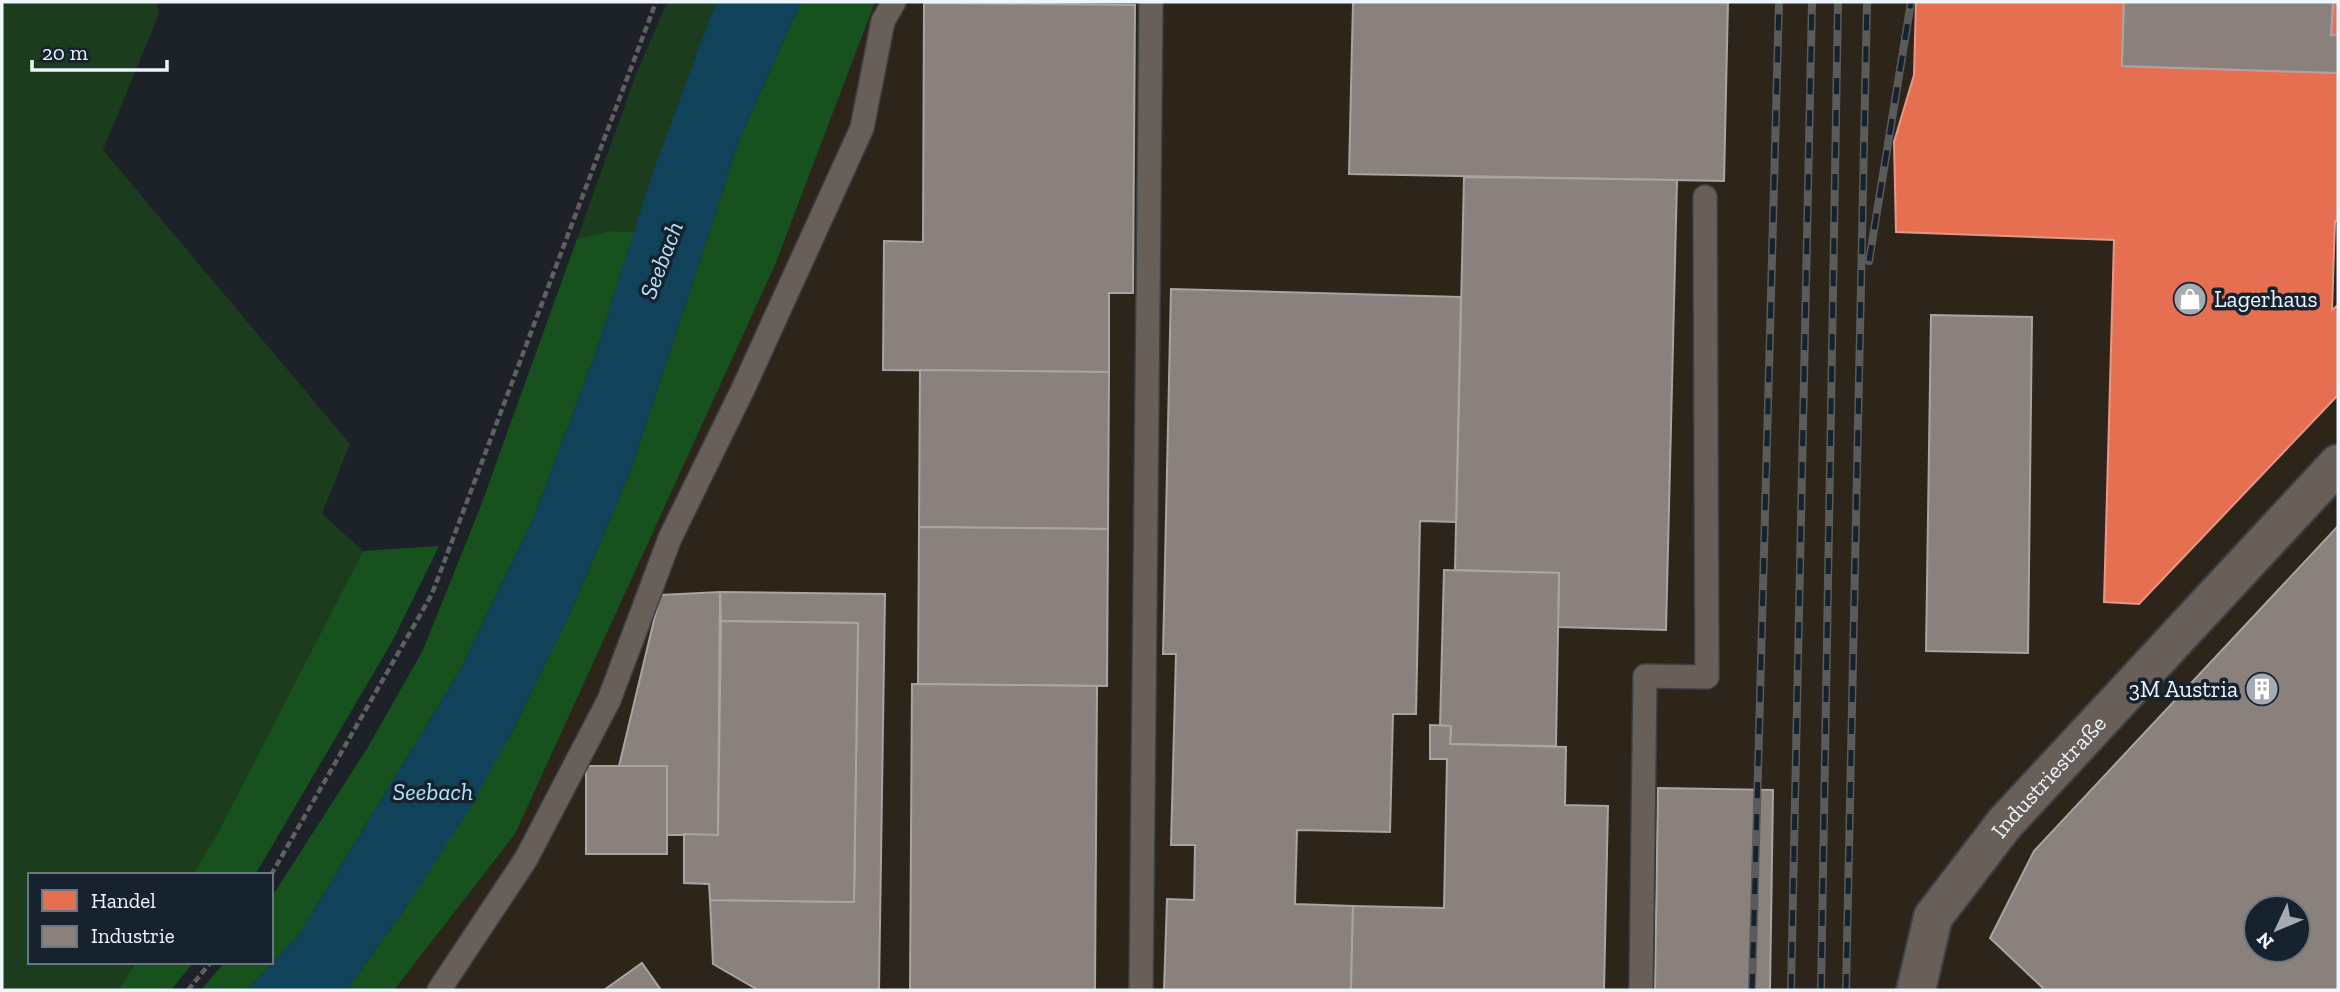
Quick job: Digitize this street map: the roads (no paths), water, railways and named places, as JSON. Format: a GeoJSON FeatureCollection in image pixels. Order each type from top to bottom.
{"type":"FeatureCollection","features":[{"type":"Feature","properties":{"kind":"street","name":"Industriestraße"},"geometry":{"type":"LineString","coordinates":[[1916,990],[1933,917],[2005,822],[2338,464]]}},
{"type":"Feature","properties":{"kind":"lane"},"geometry":{"type":"LineString","coordinates":[[439,990],[526,859],[609,700],[670,538],[743,389],[862,128],[883,21],[894,2]]}},
{"type":"Feature","properties":{"kind":"lane"},"geometry":{"type":"LineString","coordinates":[[1141,990],[1152,2]]}},
{"type":"Feature","properties":{"kind":"lane"},"geometry":{"type":"LineString","coordinates":[[1641,990],[1645,676],[1707,677],[1705,197]]}},
{"type":"Feature","properties":{"kind":"water","name":"Seebach"},"geometry":{"type":"Polygon","coordinates":[[[716,2],[801,2],[740,138],[631,470],[573,607],[511,734],[469,810],[406,907],[347,990],[247,990],[299,934],[459,672],[535,514],[595,354],[654,169],[716,2]]]}},
{"type":"Feature","properties":{"kind":"railway"},"geometry":{"type":"LineString","coordinates":[[1752,990],[1779,2]]}},
{"type":"Feature","properties":{"kind":"railway"},"geometry":{"type":"LineString","coordinates":[[1791,990],[1812,2]]}},
{"type":"Feature","properties":{"kind":"railway"},"geometry":{"type":"LineString","coordinates":[[1821,990],[1838,2]]}},
{"type":"Feature","properties":{"kind":"railway"},"geometry":{"type":"LineString","coordinates":[[1846,990],[1867,2]]}},
{"type":"Feature","properties":{"kind":"railway"},"geometry":{"type":"LineString","coordinates":[[1869,261],[1911,2]]}},
{"type":"Feature","properties":{"kind":"place","name":"Lagerhaus"},"geometry":{"type":"Point","coordinates":[2190,299]}},
{"type":"Feature","properties":{"kind":"place","name":"3M Austria"},"geometry":{"type":"Point","coordinates":[2262,689]}}]}
